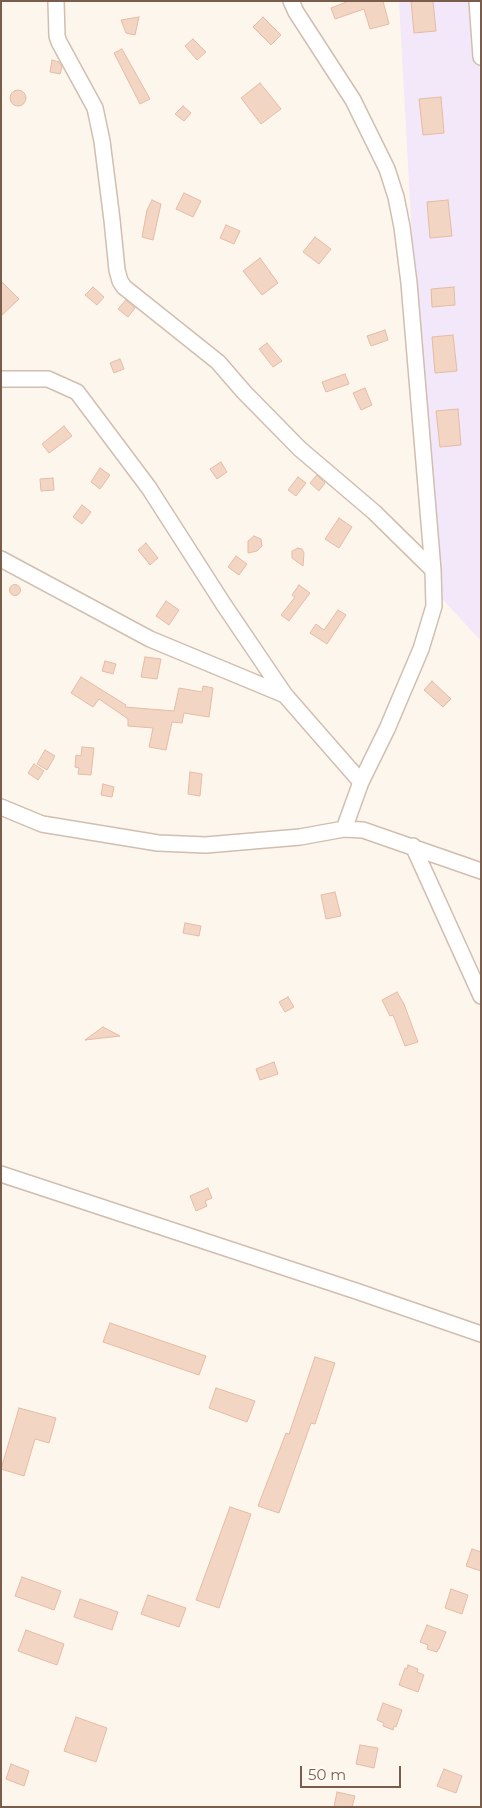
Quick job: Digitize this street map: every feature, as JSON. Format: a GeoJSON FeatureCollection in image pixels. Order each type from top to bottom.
{"type":"FeatureCollection","features":[{"type":"Feature","properties":{"kind":"street"},"geometry":{"type":"LineString","coordinates":[[56,1],[57,36],[59,42],[95,108],[109,194],[117,270],[120,281],[124,287],[218,362],[244,392],[300,449],[374,512],[432,570]]}},
{"type":"Feature","properties":{"kind":"street"},"geometry":{"type":"LineString","coordinates":[[291,1],[296,12],[353,100],[387,169],[396,197],[409,283],[432,570],[434,606],[428,629],[412,673],[361,782],[344,829]]}},
{"type":"Feature","properties":{"kind":"street"},"geometry":{"type":"LineString","coordinates":[[477,1],[481,57]]}},
{"type":"Feature","properties":{"kind":"street"},"geometry":{"type":"LineString","coordinates":[[1,379],[48,379],[77,392],[149,488],[224,605],[285,695],[361,782]]}},
{"type":"Feature","properties":{"kind":"street"},"geometry":{"type":"LineString","coordinates":[[1,559],[150,639],[285,695]]}},
{"type":"Feature","properties":{"kind":"street"},"geometry":{"type":"LineString","coordinates":[[1,807],[42,824],[158,844],[206,845],[300,837],[344,829],[363,830],[481,871]]}},
{"type":"Feature","properties":{"kind":"street"},"geometry":{"type":"LineString","coordinates":[[413,846],[481,996]]}},
{"type":"Feature","properties":{"kind":"street"},"geometry":{"type":"LineString","coordinates":[[1,1174],[481,1334]]}},
{"type":"Feature","properties":{"kind":"shaded area"},"geometry":{"type":"Polygon","coordinates":[[[399,1],[481,1],[481,641],[431,587],[399,1]]]}},
{"type":"Feature","properties":{"kind":"building"},"geometry":{"type":"Polygon","coordinates":[[[349,1],[383,1],[389,24],[370,29],[364,9],[335,19],[331,8],[349,1]]]}},
{"type":"Feature","properties":{"kind":"building"},"geometry":{"type":"Polygon","coordinates":[[[411,1],[433,1],[436,31],[414,33],[411,1]]]}},
{"type":"Feature","properties":{"kind":"building"},"geometry":{"type":"Polygon","coordinates":[[[139,17],[135,35],[126,33],[121,20],[139,17]]]}},
{"type":"Feature","properties":{"kind":"building"},"geometry":{"type":"Polygon","coordinates":[[[263,17],[281,35],[271,45],[253,27],[263,17]]]}},
{"type":"Feature","properties":{"kind":"building"},"geometry":{"type":"Polygon","coordinates":[[[193,39],[206,52],[197,60],[185,46],[193,39]]]}},
{"type":"Feature","properties":{"kind":"building"},"geometry":{"type":"Polygon","coordinates":[[[122,49],[150,99],[140,104],[114,53],[122,49]]]}},
{"type":"Feature","properties":{"kind":"building"},"geometry":{"type":"Polygon","coordinates":[[[52,60],[59,62],[62,67],[60,74],[50,72],[52,60]]]}},
{"type":"Feature","properties":{"kind":"building"},"geometry":{"type":"Polygon","coordinates":[[[260,83],[281,109],[261,124],[241,98],[260,83]]]}},
{"type":"Feature","properties":{"kind":"building"},"geometry":{"type":"Polygon","coordinates":[[[18,90],[26,98],[18,106],[10,98],[18,90]]]}},
{"type":"Feature","properties":{"kind":"building"},"geometry":{"type":"Polygon","coordinates":[[[441,97],[444,133],[423,135],[419,99],[441,97]]]}},
{"type":"Feature","properties":{"kind":"building"},"geometry":{"type":"Polygon","coordinates":[[[183,106],[191,113],[184,121],[175,114],[183,106]]]}},
{"type":"Feature","properties":{"kind":"building"},"geometry":{"type":"Polygon","coordinates":[[[184,193],[201,201],[193,217],[176,209],[184,193]]]}},
{"type":"Feature","properties":{"kind":"building"},"geometry":{"type":"Polygon","coordinates":[[[152,200],[161,204],[153,240],[142,237],[147,210],[152,200]]]}},
{"type":"Feature","properties":{"kind":"building"},"geometry":{"type":"Polygon","coordinates":[[[448,200],[452,236],[430,238],[427,202],[448,200]]]}},
{"type":"Feature","properties":{"kind":"building"},"geometry":{"type":"Polygon","coordinates":[[[226,225],[240,231],[234,244],[220,238],[226,225]]]}},
{"type":"Feature","properties":{"kind":"building"},"geometry":{"type":"Polygon","coordinates":[[[315,237],[331,249],[319,264],[303,252],[315,237]]]}},
{"type":"Feature","properties":{"kind":"building"},"geometry":{"type":"Polygon","coordinates":[[[260,258],[278,283],[262,295],[243,271],[260,258]]]}},
{"type":"Feature","properties":{"kind":"building"},"geometry":{"type":"Polygon","coordinates":[[[1,281],[19,299],[1,316],[1,281]]]}},
{"type":"Feature","properties":{"kind":"building"},"geometry":{"type":"Polygon","coordinates":[[[93,287],[104,297],[97,305],[85,295],[93,287]]]}},
{"type":"Feature","properties":{"kind":"building"},"geometry":{"type":"Polygon","coordinates":[[[454,287],[455,305],[432,307],[431,289],[454,287]]]}},
{"type":"Feature","properties":{"kind":"building"},"geometry":{"type":"Polygon","coordinates":[[[126,300],[135,308],[128,317],[118,309],[126,300]]]}},
{"type":"Feature","properties":{"kind":"building"},"geometry":{"type":"Polygon","coordinates":[[[385,330],[388,340],[371,346],[367,336],[385,330]]]}},
{"type":"Feature","properties":{"kind":"building"},"geometry":{"type":"Polygon","coordinates":[[[453,335],[457,371],[435,373],[432,337],[453,335]]]}},
{"type":"Feature","properties":{"kind":"building"},"geometry":{"type":"Polygon","coordinates":[[[267,343],[282,361],[273,367],[259,349],[267,343]]]}},
{"type":"Feature","properties":{"kind":"building"},"geometry":{"type":"Polygon","coordinates":[[[120,359],[124,369],[114,373],[110,363],[120,359]]]}},
{"type":"Feature","properties":{"kind":"building"},"geometry":{"type":"Polygon","coordinates":[[[345,374],[349,384],[326,392],[322,382],[345,374]]]}},
{"type":"Feature","properties":{"kind":"building"},"geometry":{"type":"Polygon","coordinates":[[[365,388],[372,405],[361,410],[353,393],[365,388]]]}},
{"type":"Feature","properties":{"kind":"building"},"geometry":{"type":"Polygon","coordinates":[[[458,409],[461,445],[440,447],[436,411],[458,409]]]}},
{"type":"Feature","properties":{"kind":"building"},"geometry":{"type":"Polygon","coordinates":[[[64,426],[72,436],[49,453],[42,444],[64,426]]]}},
{"type":"Feature","properties":{"kind":"building"},"geometry":{"type":"Polygon","coordinates":[[[221,462],[227,472],[217,479],[210,469],[221,462]]]}},
{"type":"Feature","properties":{"kind":"building"},"geometry":{"type":"Polygon","coordinates":[[[100,468],[110,475],[100,489],[91,482],[100,468]]]}},
{"type":"Feature","properties":{"kind":"building"},"geometry":{"type":"Polygon","coordinates":[[[317,475],[325,483],[319,491],[310,483],[317,475]]]}},
{"type":"Feature","properties":{"kind":"building"},"geometry":{"type":"Polygon","coordinates":[[[298,477],[306,483],[296,496],[288,490],[298,477]]]}},
{"type":"Feature","properties":{"kind":"building"},"geometry":{"type":"Polygon","coordinates":[[[53,478],[54,490],[41,491],[40,479],[53,478]]]}},
{"type":"Feature","properties":{"kind":"building"},"geometry":{"type":"Polygon","coordinates":[[[82,505],[91,512],[82,524],[73,517],[82,505]]]}},
{"type":"Feature","properties":{"kind":"building"},"geometry":{"type":"Polygon","coordinates":[[[339,518],[352,527],[339,548],[325,539],[339,518]]]}},
{"type":"Feature","properties":{"kind":"building"},"geometry":{"type":"Polygon","coordinates":[[[254,536],[261,539],[262,546],[257,551],[248,553],[248,541],[254,536]]]}},
{"type":"Feature","properties":{"kind":"building"},"geometry":{"type":"Polygon","coordinates":[[[146,543],[158,558],[150,565],[138,550],[146,543]]]}},
{"type":"Feature","properties":{"kind":"building"},"geometry":{"type":"Polygon","coordinates":[[[298,548],[302,549],[304,553],[303,566],[292,558],[292,551],[298,548]]]}},
{"type":"Feature","properties":{"kind":"building"},"geometry":{"type":"Polygon","coordinates":[[[236,556],[247,564],[239,575],[228,567],[236,556]]]}},
{"type":"Feature","properties":{"kind":"building"},"geometry":{"type":"Polygon","coordinates":[[[13,585],[17,585],[20,590],[19,594],[13,595],[10,592],[10,588],[13,585]]]}},
{"type":"Feature","properties":{"kind":"building"},"geometry":{"type":"Polygon","coordinates":[[[299,585],[310,593],[289,621],[281,615],[295,597],[292,595],[299,585]]]}},
{"type":"Feature","properties":{"kind":"building"},"geometry":{"type":"Polygon","coordinates":[[[166,601],[179,610],[169,625],[156,616],[166,601]]]}},
{"type":"Feature","properties":{"kind":"building"},"geometry":{"type":"Polygon","coordinates":[[[338,610],[346,615],[327,644],[310,633],[316,624],[324,630],[338,610]]]}},
{"type":"Feature","properties":{"kind":"building"},"geometry":{"type":"Polygon","coordinates":[[[145,657],[161,659],[157,679],[141,677],[145,657]]]}},
{"type":"Feature","properties":{"kind":"building"},"geometry":{"type":"Polygon","coordinates":[[[105,661],[116,664],[113,674],[102,671],[105,661]]]}},
{"type":"Feature","properties":{"kind":"building"},"geometry":{"type":"Polygon","coordinates":[[[81,677],[126,705],[125,707],[174,711],[179,688],[202,692],[203,686],[213,688],[209,717],[184,713],[182,723],[172,722],[166,750],[149,747],[153,728],[128,726],[128,719],[99,699],[93,707],[71,693],[81,677]]]}},
{"type":"Feature","properties":{"kind":"building"},"geometry":{"type":"Polygon","coordinates":[[[432,681],[451,699],[443,707],[424,690],[432,681]]]}},
{"type":"Feature","properties":{"kind":"building"},"geometry":{"type":"Polygon","coordinates":[[[82,747],[94,748],[91,775],[78,774],[79,768],[75,767],[76,755],[81,756],[82,747]]]}},
{"type":"Feature","properties":{"kind":"building"},"geometry":{"type":"Polygon","coordinates":[[[45,750],[55,756],[47,770],[37,764],[45,750]]]}},
{"type":"Feature","properties":{"kind":"building"},"geometry":{"type":"Polygon","coordinates":[[[34,764],[44,771],[38,780],[28,773],[34,764]]]}},
{"type":"Feature","properties":{"kind":"building"},"geometry":{"type":"Polygon","coordinates":[[[190,772],[202,774],[200,796],[188,794],[190,772]]]}},
{"type":"Feature","properties":{"kind":"building"},"geometry":{"type":"Polygon","coordinates":[[[103,784],[114,787],[112,797],[101,795],[103,784]]]}},
{"type":"Feature","properties":{"kind":"building"},"geometry":{"type":"Polygon","coordinates":[[[335,892],[341,916],[326,919],[321,895],[335,892]]]}},
{"type":"Feature","properties":{"kind":"building"},"geometry":{"type":"Polygon","coordinates":[[[185,923],[201,926],[199,936],[183,933],[185,923]]]}},
{"type":"Feature","properties":{"kind":"building"},"geometry":{"type":"Polygon","coordinates":[[[397,992],[404,1004],[418,1042],[405,1046],[393,1015],[390,1016],[382,1000],[397,992]]]}},
{"type":"Feature","properties":{"kind":"building"},"geometry":{"type":"Polygon","coordinates":[[[288,997],[294,1007],[285,1012],[279,1002],[288,997]]]}},
{"type":"Feature","properties":{"kind":"building"},"geometry":{"type":"Polygon","coordinates":[[[103,1027],[120,1036],[85,1040],[103,1027]]]}},
{"type":"Feature","properties":{"kind":"building"},"geometry":{"type":"Polygon","coordinates":[[[274,1062],[278,1074],[260,1080],[256,1069],[274,1062]]]}},
{"type":"Feature","properties":{"kind":"building"},"geometry":{"type":"Polygon","coordinates":[[[208,1188],[212,1198],[205,1201],[207,1206],[196,1211],[190,1196],[208,1188]]]}},
{"type":"Feature","properties":{"kind":"building"},"geometry":{"type":"Polygon","coordinates":[[[110,1323],[206,1356],[199,1375],[103,1342],[110,1323]]]}},
{"type":"Feature","properties":{"kind":"building"},"geometry":{"type":"Polygon","coordinates":[[[315,1357],[335,1363],[315,1424],[311,1423],[279,1513],[258,1506],[286,1433],[289,1434],[315,1357]]]}},
{"type":"Feature","properties":{"kind":"building"},"geometry":{"type":"Polygon","coordinates":[[[216,1388],[255,1401],[247,1422],[209,1408],[216,1388]]]}},
{"type":"Feature","properties":{"kind":"building"},"geometry":{"type":"Polygon","coordinates":[[[19,1408],[56,1418],[49,1443],[35,1439],[24,1476],[1,1469],[19,1408]]]}},
{"type":"Feature","properties":{"kind":"building"},"geometry":{"type":"Polygon","coordinates":[[[230,1507],[251,1514],[219,1608],[196,1600],[230,1507]]]}},
{"type":"Feature","properties":{"kind":"building"},"geometry":{"type":"Polygon","coordinates":[[[472,1549],[481,1552],[481,1571],[466,1566],[472,1549]]]}},
{"type":"Feature","properties":{"kind":"building"},"geometry":{"type":"Polygon","coordinates":[[[22,1577],[61,1591],[54,1610],[15,1596],[22,1577]]]}},
{"type":"Feature","properties":{"kind":"building"},"geometry":{"type":"Polygon","coordinates":[[[451,1589],[468,1595],[462,1614],[445,1608],[451,1589]]]}},
{"type":"Feature","properties":{"kind":"building"},"geometry":{"type":"Polygon","coordinates":[[[148,1595],[186,1608],[179,1627],[141,1614],[148,1595]]]}},
{"type":"Feature","properties":{"kind":"building"},"geometry":{"type":"Polygon","coordinates":[[[80,1599],[118,1612],[112,1630],[74,1617],[80,1599]]]}},
{"type":"Feature","properties":{"kind":"building"},"geometry":{"type":"Polygon","coordinates":[[[427,1625],[446,1632],[437,1652],[427,1649],[428,1645],[420,1642],[427,1625]]]}},
{"type":"Feature","properties":{"kind":"building"},"geometry":{"type":"Polygon","coordinates":[[[26,1630],[64,1644],[57,1665],[18,1651],[26,1630]]]}},
{"type":"Feature","properties":{"kind":"building"},"geometry":{"type":"Polygon","coordinates":[[[408,1665],[418,1669],[417,1672],[424,1675],[418,1692],[399,1685],[405,1668],[407,1669],[408,1665]]]}},
{"type":"Feature","properties":{"kind":"building"},"geometry":{"type":"Polygon","coordinates":[[[383,1703],[402,1710],[396,1727],[394,1726],[393,1730],[383,1726],[384,1723],[377,1720],[383,1703]]]}},
{"type":"Feature","properties":{"kind":"building"},"geometry":{"type":"Polygon","coordinates":[[[76,1717],[107,1728],[96,1762],[64,1751],[76,1717]]]}},
{"type":"Feature","properties":{"kind":"building"},"geometry":{"type":"Polygon","coordinates":[[[360,1745],[378,1748],[374,1768],[356,1764],[360,1745]]]}},
{"type":"Feature","properties":{"kind":"building"},"geometry":{"type":"Polygon","coordinates":[[[11,1764],[29,1771],[24,1786],[6,1779],[11,1764]]]}},
{"type":"Feature","properties":{"kind":"building"},"geometry":{"type":"Polygon","coordinates":[[[444,1769],[462,1776],[456,1793],[437,1786],[444,1769]]]}},
{"type":"Feature","properties":{"kind":"building"},"geometry":{"type":"Polygon","coordinates":[[[337,1792],[355,1796],[352,1807],[334,1807],[337,1792]]]}}]}
